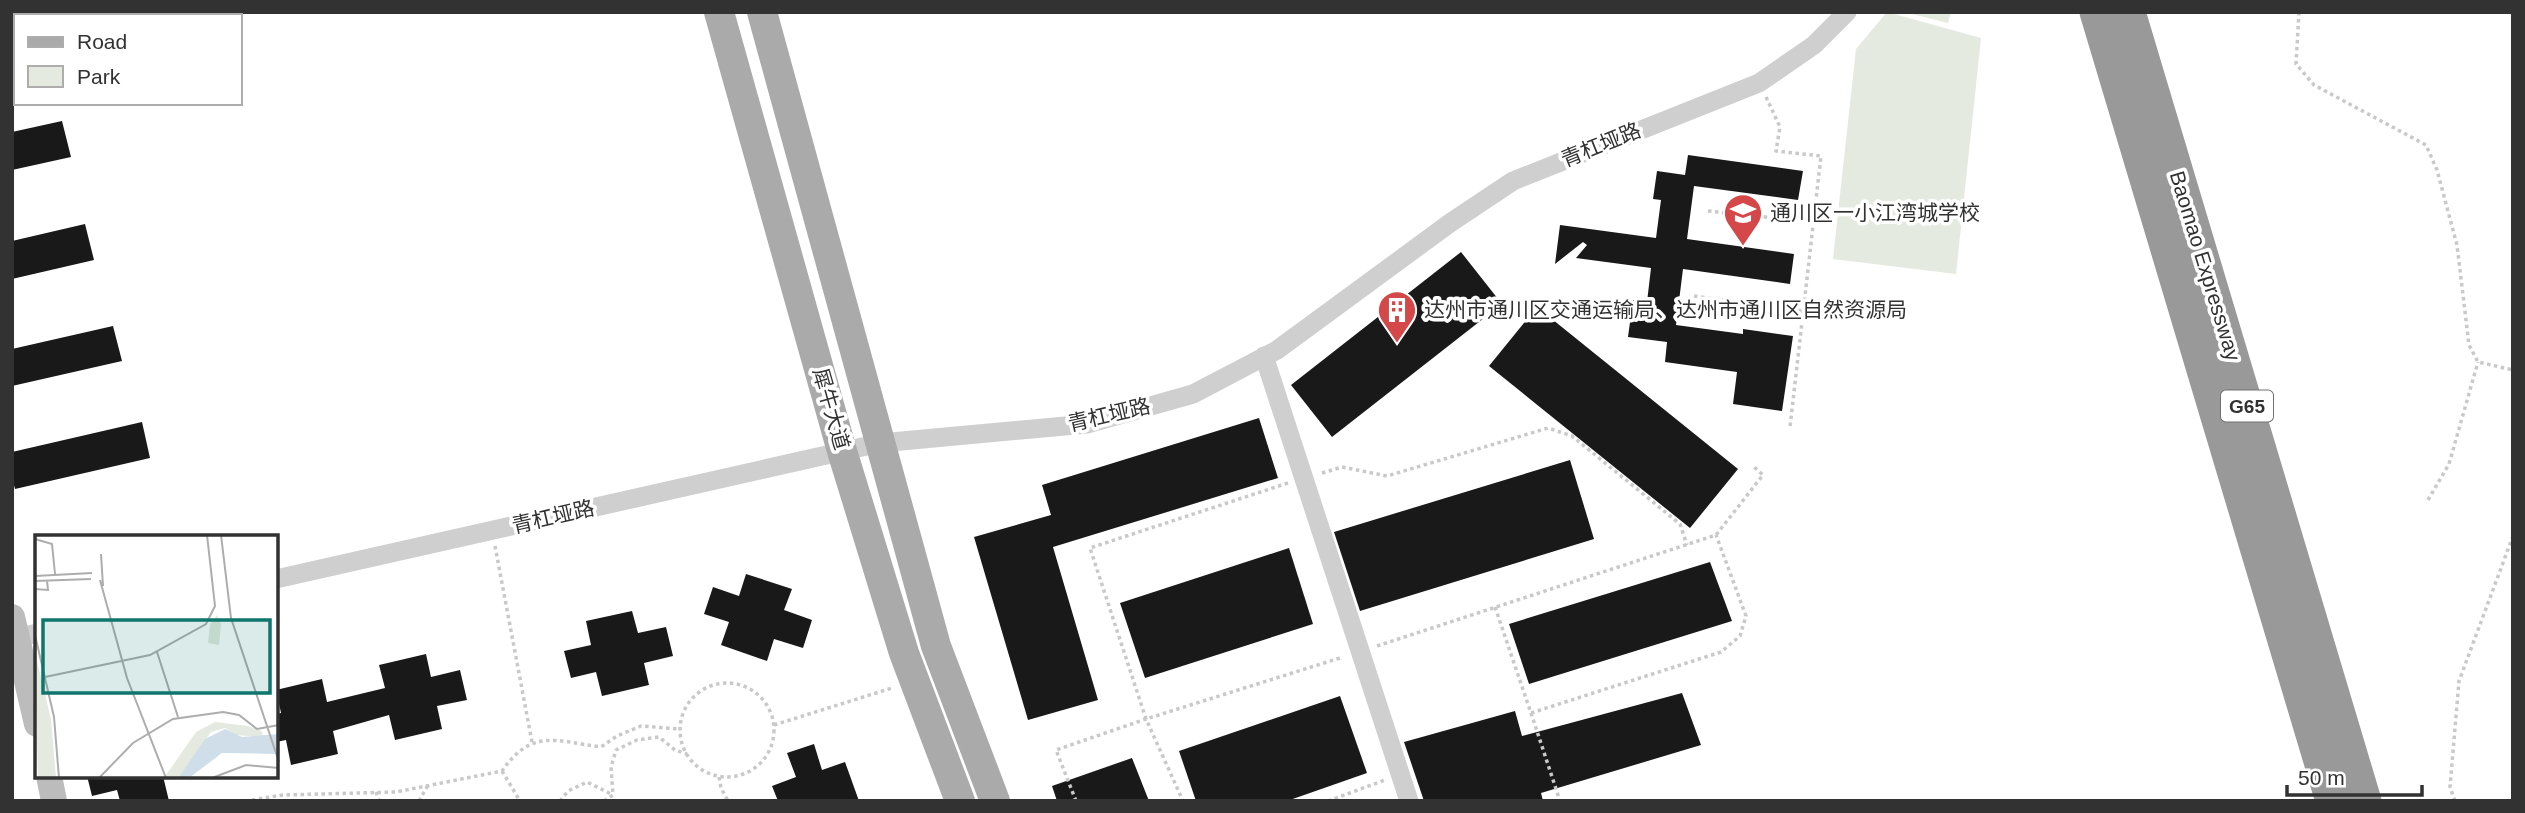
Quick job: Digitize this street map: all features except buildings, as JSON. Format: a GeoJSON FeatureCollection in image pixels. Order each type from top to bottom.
{"type":"FeatureCollection","features":[{"type":"Feature","properties":{"kind":"highway","name":"Baomao Expressway"},"geometry":{"type":"LineString","coordinates":[[2096,12],[2332,801]]}},
{"type":"Feature","properties":{"kind":"highway","name":"Baomao Expressway"},"geometry":{"type":"LineString","coordinates":[[2129,12],[2365,801]]}},
{"type":"Feature","properties":{"kind":"main road","name":"犀牛大道"},"geometry":{"type":"LineString","coordinates":[[719,12],[842,451],[904,653],[960,801]]}},
{"type":"Feature","properties":{"kind":"main road","name":"犀牛大道"},"geometry":{"type":"LineString","coordinates":[[762,12],[936,646],[995,801]]}},
{"type":"Feature","properties":{"kind":"street","name":"青杠垭路"},"geometry":{"type":"LineString","coordinates":[[278,579],[880,443],[1087,424],[1193,394],[1277,349],[1450,223],[1513,181],[1759,83],[1814,45],[1847,12]]}},
{"type":"Feature","properties":{"kind":"street"},"geometry":{"type":"LineString","coordinates":[[1264,356],[1409,801]]}},
{"type":"Feature","properties":{"kind":"street"},"geometry":{"type":"LineString","coordinates":[[22,629],[35,711]]}},
{"type":"Feature","properties":{"kind":"street"},"geometry":{"type":"LineString","coordinates":[[49,778],[54,801]]}},
{"type":"Feature","properties":{"kind":"path"},"geometry":{"type":"LineString","coordinates":[[2299,12],[2296,64],[2314,85],[2426,145],[2437,170],[2457,245],[2469,345],[2479,362],[2513,370]]}},
{"type":"Feature","properties":{"kind":"path"},"geometry":{"type":"LineString","coordinates":[[1759,83],[1780,127],[1776,151],[1821,156],[1790,427]]}},
{"type":"Feature","properties":{"kind":"path"},"geometry":{"type":"LineString","coordinates":[[1708,211],[1813,222]]}},
{"type":"Feature","properties":{"kind":"path"},"geometry":{"type":"LineString","coordinates":[[1693,296],[1803,311]]}},
{"type":"Feature","properties":{"kind":"path"},"geometry":{"type":"LineString","coordinates":[[2428,500],[2449,464],[2479,362]]}},
{"type":"Feature","properties":{"kind":"path"},"geometry":{"type":"LineString","coordinates":[[1304,478],[1342,467],[1387,477],[1548,428],[1572,436],[1680,524],[1687,545]]}},
{"type":"Feature","properties":{"kind":"path"},"geometry":{"type":"LineString","coordinates":[[492,530],[532,742]]}},
{"type":"Feature","properties":{"kind":"path"},"geometry":{"type":"LineString","coordinates":[[1531,713],[1721,652],[1740,636],[1746,616],[1716,535]]}},
{"type":"Feature","properties":{"kind":"path"},"geometry":{"type":"LineString","coordinates":[[2455,801],[2450,787],[2459,681],[2513,536]]}},
{"type":"Feature","properties":{"kind":"path"},"geometry":{"type":"LineString","coordinates":[[1496,607],[1560,801]]}},
{"type":"Feature","properties":{"kind":"path"},"geometry":{"type":"LineString","coordinates":[[774,725],[914,681]]}},
{"type":"Feature","properties":{"kind":"path"},"geometry":{"type":"LineString","coordinates":[[717,684],[733,684],[754,693],[769,710],[774,725],[773,740],[767,754],[757,766],[744,774],[729,777],[700,768],[687,754],[682,744],[680,729],[683,713],[691,700],[703,690],[717,684]]}},
{"type":"Feature","properties":{"kind":"path"},"geometry":{"type":"LineString","coordinates":[[1076,801],[1056,750],[1146,719],[1183,801]]}},
{"type":"Feature","properties":{"kind":"path"},"geometry":{"type":"LineString","coordinates":[[244,801],[283,794],[396,792],[502,771],[511,758],[532,742],[557,741],[601,747],[617,736],[641,726],[680,729]]}},
{"type":"Feature","properties":{"kind":"path"},"geometry":{"type":"LineString","coordinates":[[612,794],[611,767],[616,750],[636,740],[659,737],[676,750],[687,754]]}},
{"type":"Feature","properties":{"kind":"path"},"geometry":{"type":"LineString","coordinates":[[502,771],[520,801]]}},
{"type":"Feature","properties":{"kind":"path"},"geometry":{"type":"LineString","coordinates":[[1328,801],[1401,775]]}},
{"type":"Feature","properties":{"kind":"path"},"geometry":{"type":"LineString","coordinates":[[719,776],[721,788],[728,801]]}},
{"type":"Feature","properties":{"kind":"path"},"geometry":{"type":"LineString","coordinates":[[560,801],[568,791],[587,782],[612,794]]}},
{"type":"Feature","properties":{"kind":"path"},"geometry":{"type":"LineString","coordinates":[[419,801],[428,785]]}},
{"type":"Feature","properties":{"kind":"path"},"geometry":{"type":"LineString","coordinates":[[376,792],[379,801]]}},
{"type":"Feature","properties":{"kind":"path"},"geometry":{"type":"LineString","coordinates":[[604,801],[612,794]]}},
{"type":"Feature","properties":{"kind":"green space"},"geometry":{"type":"Polygon","coordinates":[[[1887,12],[1981,38],[1956,274],[1833,259],[1856,49],[1887,12]]]}},
{"type":"Feature","properties":{"kind":"green space"},"geometry":{"type":"Polygon","coordinates":[[[1912,12],[1951,12],[1948,23],[1912,12]]]}},
{"type":"Feature","properties":{"kind":"place","name":"通川区一小江湾城学校"},"geometry":{"type":"Point","coordinates":[1743,247]}},
{"type":"Feature","properties":{"kind":"place","name":"达州市通川区交通运输局、达州市通川区自然资源局"},"geometry":{"type":"Point","coordinates":[1397,344]}}]}
